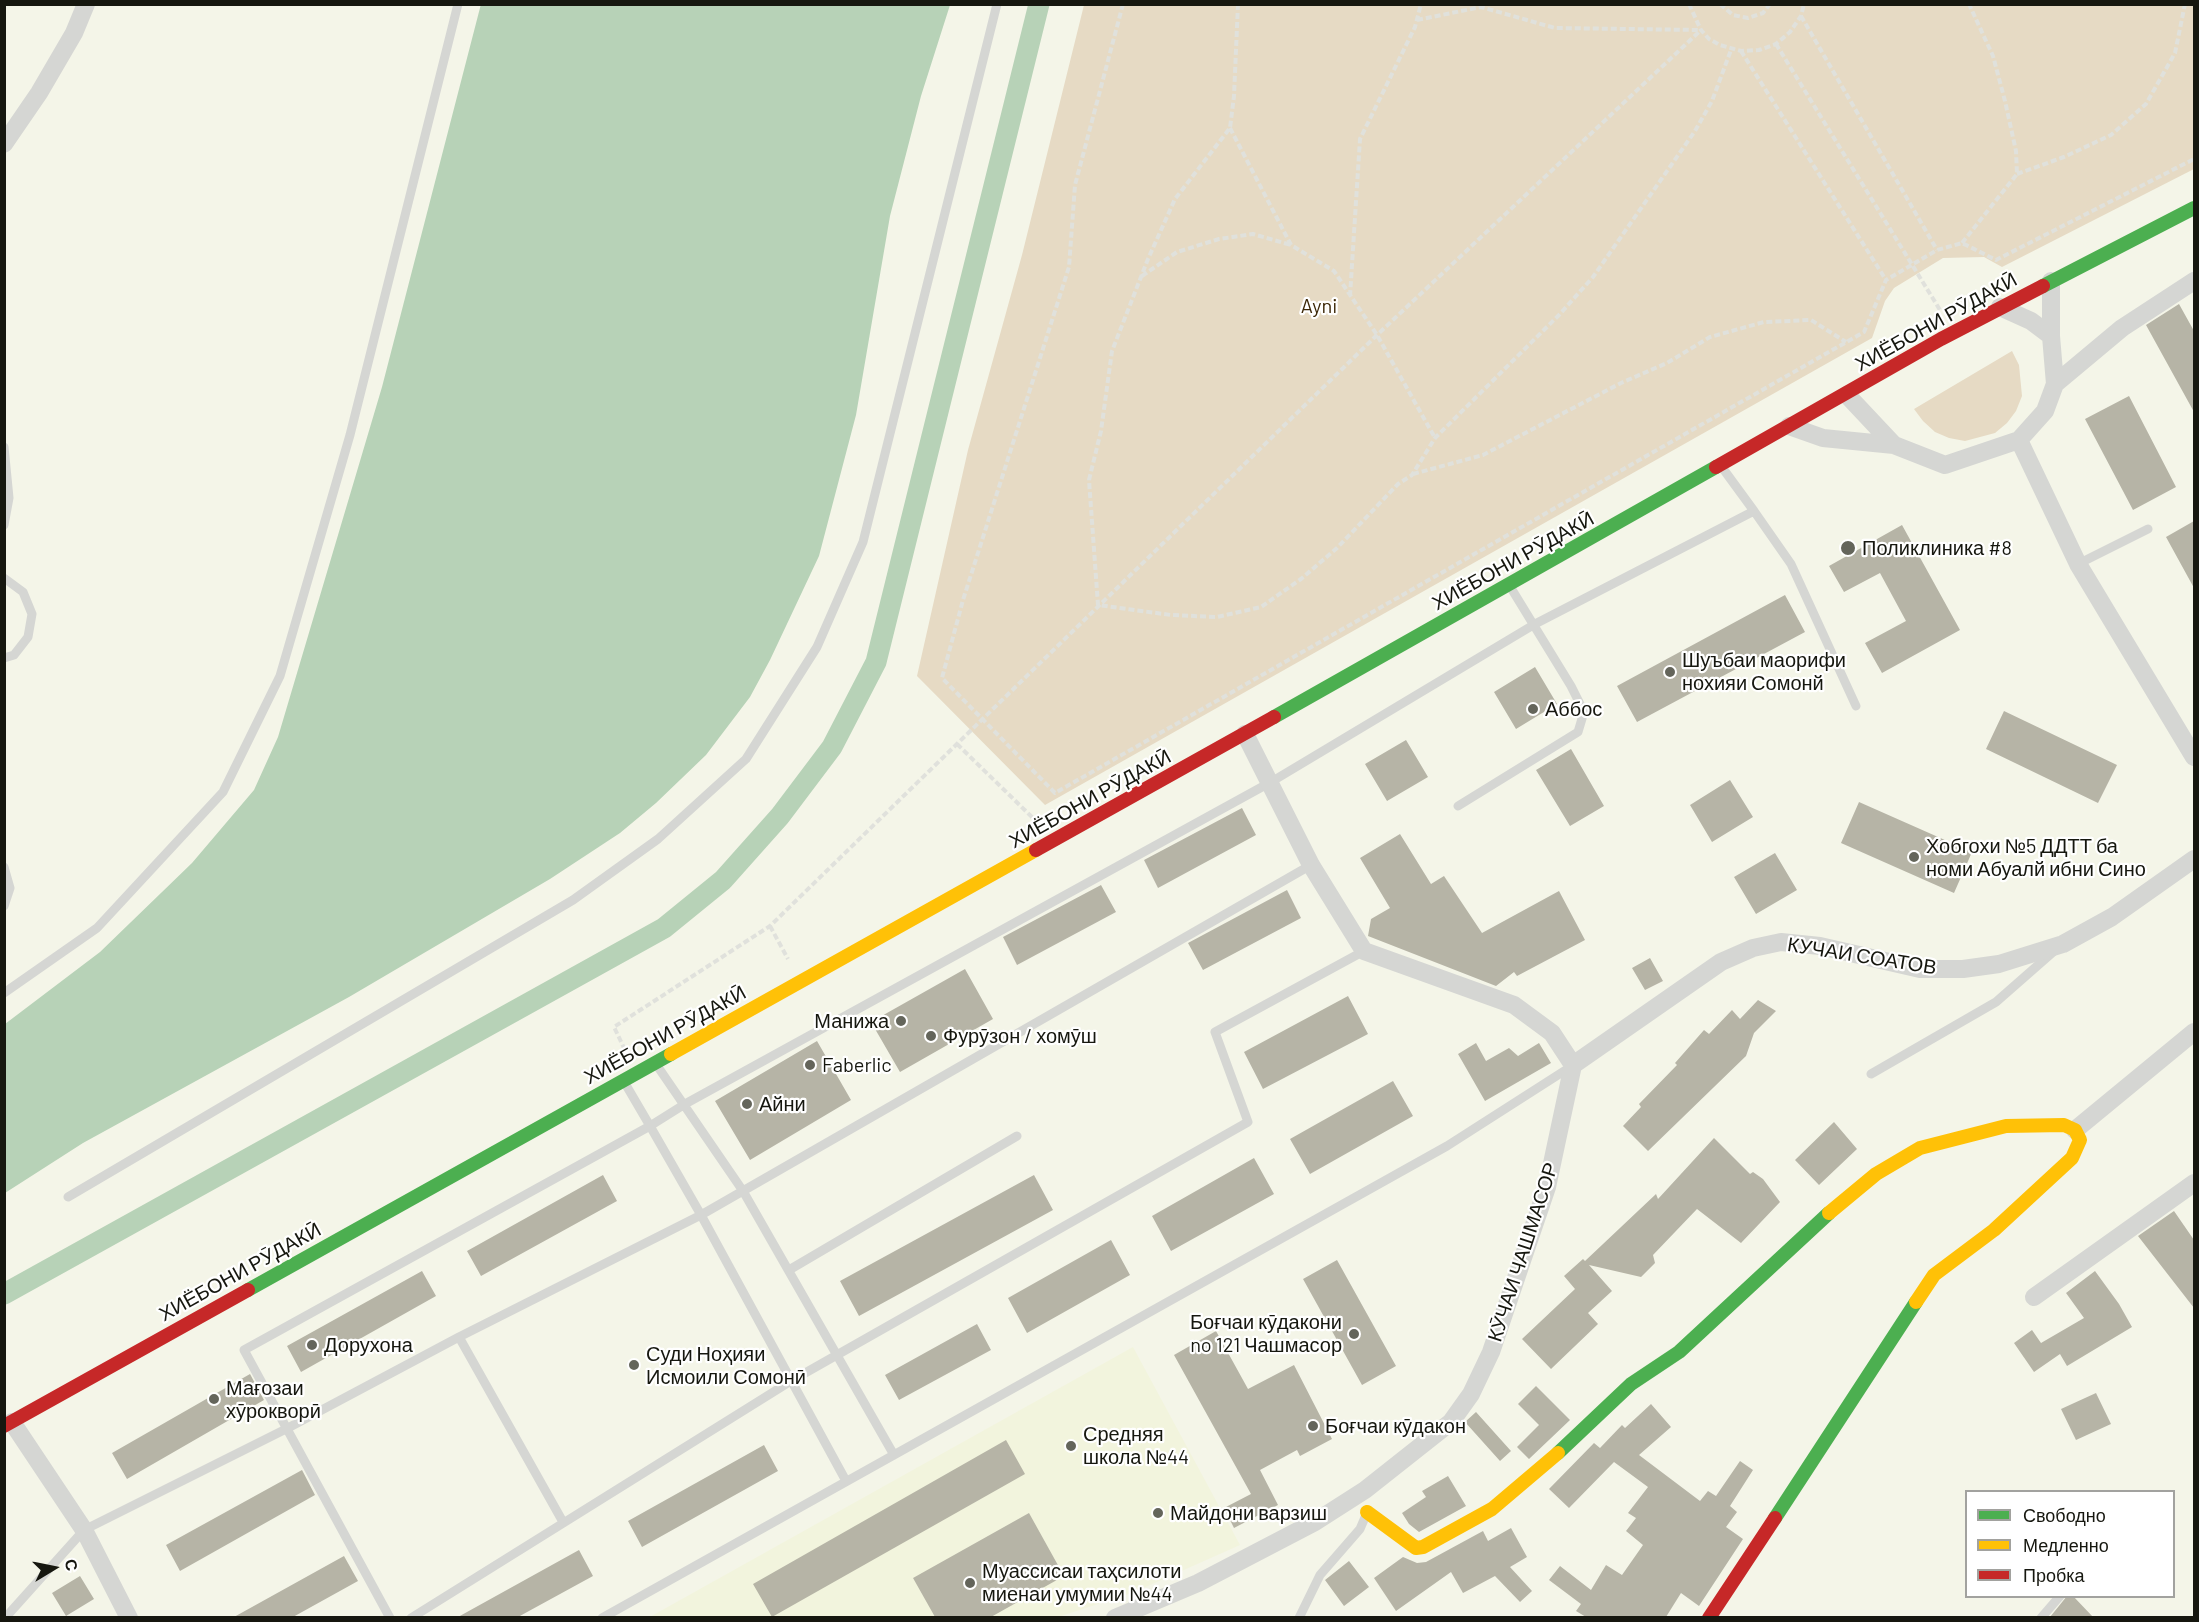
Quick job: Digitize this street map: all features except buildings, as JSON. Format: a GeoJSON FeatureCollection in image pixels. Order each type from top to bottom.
{"type":"FeatureCollection","features":[{"type":"Feature","properties":{"kind":"main road","name":"ХИЁБОНИ РӮДАКӢ"},"geometry":{"type":"LineString","coordinates":[[8,1424],[1509,586],[2000,307],[2194,208]]}},
{"type":"Feature","properties":{"kind":"main road"},"geometry":{"type":"LineString","coordinates":[[1368,1512],[1416,1548],[1423,1547],[1492,1509],[1546,1464],[1631,1384],[1679,1352],[1801,1236],[1876,1174],[1920,1148],[2006,1126],[2064,1125],[2075,1130],[2080,1140],[2072,1158],[1994,1230],[1934,1275],[1709,1617]]}},
{"type":"Feature","properties":{"kind":"street"},"geometry":{"type":"LineString","coordinates":[[4,144],[74,33],[86,4]]}},
{"type":"Feature","properties":{"kind":"street"},"geometry":{"type":"LineString","coordinates":[[1789,426],[1823,438],[1894,445],[1945,465],[2019,440],[2045,411],[2055,384],[2051,336],[2051,281]]}},
{"type":"Feature","properties":{"kind":"street"},"geometry":{"type":"LineString","coordinates":[[2055,384],[2122,328],[2194,281]]}},
{"type":"Feature","properties":{"kind":"street"},"geometry":{"type":"LineString","coordinates":[[2000,307],[2031,321],[2051,336]]}},
{"type":"Feature","properties":{"kind":"street"},"geometry":{"type":"LineString","coordinates":[[1847,394],[1894,445]]}},
{"type":"Feature","properties":{"kind":"street"},"geometry":{"type":"LineString","coordinates":[[2019,440],[2078,564],[2194,757]]}},
{"type":"Feature","properties":{"kind":"street"},"geometry":{"type":"LineString","coordinates":[[1245,734],[1311,865],[1364,951],[1514,1005],[1552,1033],[1572,1065]]}},
{"type":"Feature","properties":{"kind":"street","name":"КУЧАИ СОАТОВ"},"geometry":{"type":"LineString","coordinates":[[1572,1065],[1720,962],[1753,948],[1781,942],[1820,946],[1920,969],[1963,969],[1999,964],[2063,944],[2112,917],[2194,859]]}},
{"type":"Feature","properties":{"kind":"street"},"geometry":{"type":"LineString","coordinates":[[2075,1130],[2194,1032]]}},
{"type":"Feature","properties":{"kind":"street","name":"КӮЧАИ ЧАШМАСОР"},"geometry":{"type":"LineString","coordinates":[[1115,1617],[1146,1612],[1197,1582],[1315,1522],[1365,1490],[1450,1422],[1471,1394],[1491,1352],[1547,1187],[1572,1065]]}},
{"type":"Feature","properties":{"kind":"street"},"geometry":{"type":"LineString","coordinates":[[2034,1297],[2194,1183]]}},
{"type":"Feature","properties":{"kind":"street"},"geometry":{"type":"LineString","coordinates":[[8,1424],[84,1530],[129,1617]]}},
{"type":"Feature","properties":{"kind":"lane"},"geometry":{"type":"LineString","coordinates":[[4,993],[97,928],[223,792],[280,676],[350,435],[458,4]]}},
{"type":"Feature","properties":{"kind":"lane"},"geometry":{"type":"LineString","coordinates":[[68,1197],[573,900],[658,839],[746,759],[817,647],[863,542],[997,4]]}},
{"type":"Feature","properties":{"kind":"lane"},"geometry":{"type":"LineString","coordinates":[[4,447],[9,498],[4,525]]}},
{"type":"Feature","properties":{"kind":"lane"},"geometry":{"type":"LineString","coordinates":[[1721,466],[1791,564],[1856,706]]}},
{"type":"Feature","properties":{"kind":"lane"},"geometry":{"type":"LineString","coordinates":[[390,1617],[244,1350],[650,1126],[685,1104],[1271,782],[1535,624],[1754,511]]}},
{"type":"Feature","properties":{"kind":"lane"},"geometry":{"type":"LineString","coordinates":[[2078,564],[2148,529]]}},
{"type":"Feature","properties":{"kind":"lane"},"geometry":{"type":"LineString","coordinates":[[4,578],[23,592],[32,614],[28,637],[14,655],[4,658]]}},
{"type":"Feature","properties":{"kind":"lane"},"geometry":{"type":"LineString","coordinates":[[1458,806],[1578,732],[1584,712],[1535,624],[1509,586]]}},
{"type":"Feature","properties":{"kind":"lane"},"geometry":{"type":"LineString","coordinates":[[5,1617],[84,1530],[286,1429],[459,1337],[701,1215],[1311,865]]}},
{"type":"Feature","properties":{"kind":"lane"},"geometry":{"type":"LineString","coordinates":[[4,867],[10,888],[4,906]]}},
{"type":"Feature","properties":{"kind":"lane"},"geometry":{"type":"LineString","coordinates":[[1871,1074],[1996,1002],[2063,944]]}},
{"type":"Feature","properties":{"kind":"lane"},"geometry":{"type":"LineString","coordinates":[[411,1617],[791,1381],[1248,1122],[1215,1032],[1364,951]]}},
{"type":"Feature","properties":{"kind":"lane"},"geometry":{"type":"LineString","coordinates":[[655,1062],[743,1191],[894,1455]]}},
{"type":"Feature","properties":{"kind":"lane"},"geometry":{"type":"LineString","coordinates":[[602,1617],[1447,1146],[1572,1065]]}},
{"type":"Feature","properties":{"kind":"lane"},"geometry":{"type":"LineString","coordinates":[[623,1080],[701,1215],[846,1481]]}},
{"type":"Feature","properties":{"kind":"lane"},"geometry":{"type":"LineString","coordinates":[[789,1270],[1017,1136]]}},
{"type":"Feature","properties":{"kind":"lane"},"geometry":{"type":"LineString","coordinates":[[459,1337],[563,1522]]}},
{"type":"Feature","properties":{"kind":"lane"},"geometry":{"type":"LineString","coordinates":[[1299,1617],[1320,1575],[1360,1529],[1368,1512],[1365,1490]]}},
{"type":"Feature","properties":{"kind":"lane"},"geometry":{"type":"LineString","coordinates":[[2041,1617],[2058,1598]]}},
{"type":"Feature","properties":{"kind":"path"},"geometry":{"type":"LineString","coordinates":[[1123,4],[1075,185],[1069,267],[963,600],[942,678],[983,717],[1055,793],[1864,332],[1886,280],[1938,249],[1962,243],[2017,174],[2064,157],[2111,135],[2146,104],[2175,53],[2185,4]]}},
{"type":"Feature","properties":{"kind":"path"},"geometry":{"type":"LineString","coordinates":[[1098,605],[1089,480],[1101,431],[1112,351],[1175,199],[1230,128],[1234,96],[1238,4]]}},
{"type":"Feature","properties":{"kind":"path"},"geometry":{"type":"LineString","coordinates":[[1350,296],[1360,139],[1417,20],[1421,4]]}},
{"type":"Feature","properties":{"kind":"path"},"geometry":{"type":"LineString","coordinates":[[1689,4],[1701,30],[1714,42],[1731,50],[1741,51],[1759,50],[1776,44],[1790,32],[1801,16],[1804,4]]}},
{"type":"Feature","properties":{"kind":"path"},"geometry":{"type":"LineString","coordinates":[[1720,4],[1733,15],[1748,18],[1763,12],[1770,4]]}},
{"type":"Feature","properties":{"kind":"path"},"geometry":{"type":"LineString","coordinates":[[1969,4],[1993,56],[2016,151],[2017,174]]}},
{"type":"Feature","properties":{"kind":"path"},"geometry":{"type":"LineString","coordinates":[[1417,20],[1481,7],[1555,28],[1701,30]]}},
{"type":"Feature","properties":{"kind":"path"},"geometry":{"type":"LineString","coordinates":[[1801,16],[1938,249]]}},
{"type":"Feature","properties":{"kind":"path"},"geometry":{"type":"LineString","coordinates":[[627,1053],[614,1027],[770,926],[1377,335],[1701,30]]}},
{"type":"Feature","properties":{"kind":"path"},"geometry":{"type":"LineString","coordinates":[[1776,44],[1940,310]]}},
{"type":"Feature","properties":{"kind":"path"},"geometry":{"type":"LineString","coordinates":[[1412,475],[1434,438],[1559,315],[1599,268],[1695,131],[1712,101],[1731,50]]}},
{"type":"Feature","properties":{"kind":"path"},"geometry":{"type":"LineString","coordinates":[[1741,51],[1886,280]]}},
{"type":"Feature","properties":{"kind":"path"},"geometry":{"type":"LineString","coordinates":[[1230,128],[1291,245]]}},
{"type":"Feature","properties":{"kind":"path"},"geometry":{"type":"LineString","coordinates":[[1962,243],[1996,260],[2194,159]]}},
{"type":"Feature","properties":{"kind":"path"},"geometry":{"type":"LineString","coordinates":[[1142,276],[1177,252],[1219,239],[1253,234],[1291,245],[1334,271],[1377,335],[1434,438]]}},
{"type":"Feature","properties":{"kind":"path"},"geometry":{"type":"LineString","coordinates":[[1098,605],[1171,615],[1217,617],[1261,607],[1301,579],[1337,548],[1398,484],[1412,475],[1484,455],[1621,383],[1667,363],[1710,337],[1764,322],[1811,320],[1846,342]]}},
{"type":"Feature","properties":{"kind":"path"},"geometry":{"type":"LineString","coordinates":[[957,744],[1036,821]]}},
{"type":"Feature","properties":{"kind":"path"},"geometry":{"type":"LineString","coordinates":[[770,926],[788,959]]}},
{"type":"Feature","properties":{"kind":"shaded area"},"geometry":{"type":"Polygon","coordinates":[[[481,4],[950,5],[921,96],[890,216],[856,415],[819,556],[750,697],[706,755],[656,803],[620,833],[550,879],[349,997],[83,1143],[5,1193],[5,1024],[100,952],[192,863],[254,790],[278,737],[382,387],[481,4]]]}},
{"type":"Feature","properties":{"kind":"shaded area","name":"Средняя школа №44"},"geometry":{"type":"Polygon","coordinates":[[[1133,1347],[1240,1545],[1132,1593],[1058,1617],[648,1618],[1133,1347]]]}},
{"type":"Feature","properties":{"kind":"green space","name":"Ayni"},"geometry":{"type":"Polygon","coordinates":[[[1084,5],[2194,5],[2194,169],[2002,267],[1984,257],[1943,258],[1894,288],[1885,301],[1872,338],[1045,805],[917,676],[968,450],[1022,255],[1084,5]]]}},
{"type":"Feature","properties":{"kind":"green space"},"geometry":{"type":"Polygon","coordinates":[[[2012,351],[2019,365],[2022,396],[2016,411],[1995,433],[1965,441],[1949,438],[1935,432],[1914,409],[2012,351]]]}},
{"type":"Feature","properties":{"kind":"waterway"},"geometry":{"type":"LineString","coordinates":[[4,1294],[664,928],[723,880],[780,816],[832,747],[876,662],[1039,4]]}},
{"type":"Feature","properties":{"kind":"traffic: fast"},"geometry":{"type":"LineString","coordinates":[[2043,286],[2194,208]]}},
{"type":"Feature","properties":{"kind":"traffic: fast"},"geometry":{"type":"LineString","coordinates":[[1274,717],[1716,467]]}},
{"type":"Feature","properties":{"kind":"traffic: fast"},"geometry":{"type":"LineString","coordinates":[[248,1290],[671,1054]]}},
{"type":"Feature","properties":{"kind":"traffic: fast"},"geometry":{"type":"LineString","coordinates":[[1558,1453],[1631,1384],[1679,1352],[1829,1213]]}},
{"type":"Feature","properties":{"kind":"traffic: fast"},"geometry":{"type":"LineString","coordinates":[[1775,1518],[1916,1302]]}},
{"type":"Feature","properties":{"kind":"traffic: slow"},"geometry":{"type":"LineString","coordinates":[[671,1054],[1036,850]]}},
{"type":"Feature","properties":{"kind":"traffic: slow"},"geometry":{"type":"LineString","coordinates":[[1829,1213],[1876,1174],[1920,1148],[2006,1126],[2064,1125],[2075,1130],[2080,1140],[2072,1158],[1994,1230],[1934,1275],[1916,1302]]}},
{"type":"Feature","properties":{"kind":"traffic: slow"},"geometry":{"type":"LineString","coordinates":[[1367,1512],[1416,1548],[1423,1547],[1492,1509],[1558,1453]]}},
{"type":"Feature","properties":{"kind":"traffic: jam"},"geometry":{"type":"LineString","coordinates":[[1716,467],[1941,339],[2043,286]]}},
{"type":"Feature","properties":{"kind":"traffic: jam"},"geometry":{"type":"LineString","coordinates":[[1036,850],[1274,717]]}},
{"type":"Feature","properties":{"kind":"traffic: jam"},"geometry":{"type":"LineString","coordinates":[[4,1426],[248,1290]]}},
{"type":"Feature","properties":{"kind":"traffic: jam"},"geometry":{"type":"LineString","coordinates":[[1709,1618],[1775,1518]]}},
{"type":"Feature","properties":{"kind":"place","name":"Поликлиника #8"},"geometry":{"type":"Point","coordinates":[1848,548]}},
{"type":"Feature","properties":{"kind":"place","name":"Шуъбаи маорифи нохияи Сомонй"},"geometry":{"type":"Point","coordinates":[1670,672]}},
{"type":"Feature","properties":{"kind":"place","name":"Аббос"},"geometry":{"type":"Point","coordinates":[1533,709]}},
{"type":"Feature","properties":{"kind":"place","name":"Хобгохи №5 ДДТТ ба номи Абуалй ибни Сино"},"geometry":{"type":"Point","coordinates":[1914,857]}},
{"type":"Feature","properties":{"kind":"place","name":"Манижа"},"geometry":{"type":"Point","coordinates":[901,1021]}},
{"type":"Feature","properties":{"kind":"place","name":"Фурӯзон / хомӯш"},"geometry":{"type":"Point","coordinates":[931,1036]}},
{"type":"Feature","properties":{"kind":"place","name":"Faberlic"},"geometry":{"type":"Point","coordinates":[810,1065]}},
{"type":"Feature","properties":{"kind":"place","name":"Айни"},"geometry":{"type":"Point","coordinates":[747,1104]}},
{"type":"Feature","properties":{"kind":"place","name":"Боғчаи кӯдакони no 121 Чашмасор"},"geometry":{"type":"Point","coordinates":[1354,1334]}},
{"type":"Feature","properties":{"kind":"place","name":"Дорухона"},"geometry":{"type":"Point","coordinates":[312,1345]}},
{"type":"Feature","properties":{"kind":"place","name":"Суди Ноҳияи Исмоили Сомонӣ"},"geometry":{"type":"Point","coordinates":[634,1365]}},
{"type":"Feature","properties":{"kind":"place","name":"Мағозаи хӯрокворӣ"},"geometry":{"type":"Point","coordinates":[214,1399]}},
{"type":"Feature","properties":{"kind":"place","name":"Боғчаи кӯдакон"},"geometry":{"type":"Point","coordinates":[1313,1426]}},
{"type":"Feature","properties":{"kind":"place","name":"Средняя школа №44"},"geometry":{"type":"Point","coordinates":[1071,1446]}},
{"type":"Feature","properties":{"kind":"place","name":"Майдони варзиш"},"geometry":{"type":"Point","coordinates":[1158,1513]}},
{"type":"Feature","properties":{"kind":"place","name":"Муассисаи таҳсилоти миенаи умумии №44"},"geometry":{"type":"Point","coordinates":[970,1583]}}]}
